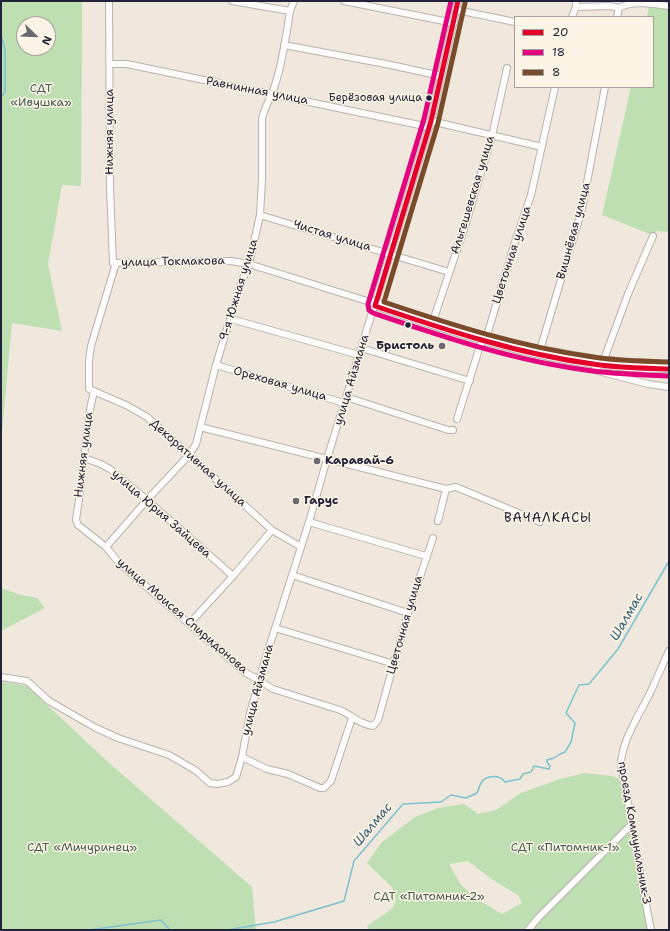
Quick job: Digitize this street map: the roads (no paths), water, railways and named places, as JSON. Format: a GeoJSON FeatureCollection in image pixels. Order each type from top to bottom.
{"type":"FeatureCollection","features":[{"type":"Feature","properties":{"kind":"street","name":"Нижняя улица"},"geometry":{"type":"LineString","coordinates":[[76,520],[92,390],[89,360],[91,346],[115,263],[110,187],[109,1]]}},
{"type":"Feature","properties":{"kind":"street"},"geometry":{"type":"LineString","coordinates":[[232,1],[290,11]]}},
{"type":"Feature","properties":{"kind":"street","name":"9-я Южная улица"},"geometry":{"type":"LineString","coordinates":[[106,547],[189,454],[196,444],[216,365],[241,284],[249,264],[260,215],[262,180],[262,119],[264,109],[272,94],[278,77],[290,11],[294,1]]}},
{"type":"Feature","properties":{"kind":"street"},"geometry":{"type":"LineString","coordinates":[[344,1],[367,3],[454,23]]}},
{"type":"Feature","properties":{"kind":"street","name":"улица Айзмана"},"geometry":{"type":"LineString","coordinates":[[1,677],[27,681],[49,701],[96,728],[118,738],[169,755],[195,770],[210,783],[217,784],[228,782],[236,777],[242,757],[250,713],[259,680],[309,522],[374,304],[430,124],[458,1]]}},
{"type":"Feature","properties":{"kind":"street"},"geometry":{"type":"LineString","coordinates":[[617,16],[619,8],[630,2],[669,6]]}},
{"type":"Feature","properties":{"kind":"street"},"geometry":{"type":"LineString","coordinates":[[572,16],[576,4],[601,3],[619,8]]}},
{"type":"Feature","properties":{"kind":"street"},"geometry":{"type":"LineString","coordinates":[[457,10],[514,22]]}},
{"type":"Feature","properties":{"kind":"street"},"geometry":{"type":"LineString","coordinates":[[284,45],[441,76]]}},
{"type":"Feature","properties":{"kind":"street","name":"Равнинная улица"},"geometry":{"type":"LineString","coordinates":[[109,64],[126,64],[542,147]]}},
{"type":"Feature","properties":{"kind":"street","name":"Альгешевская улица"},"geometry":{"type":"LineString","coordinates":[[434,321],[492,136],[507,68]]}},
{"type":"Feature","properties":{"kind":"street","name":"Цветочная улица"},"geometry":{"type":"LineString","coordinates":[[457,419],[480,346],[488,332],[515,242],[531,196],[555,88]]}},
{"type":"Feature","properties":{"kind":"street","name":"Вишнёвая улица"},"geometry":{"type":"LineString","coordinates":[[540,350],[582,209],[605,88]]}},
{"type":"Feature","properties":{"kind":"street","name":"Чистая улица"},"geometry":{"type":"LineString","coordinates":[[260,215],[449,272]]}},
{"type":"Feature","properties":{"kind":"street"},"geometry":{"type":"LineString","coordinates":[[598,363],[653,236]]}},
{"type":"Feature","properties":{"kind":"street","name":"улица Токмакова"},"geometry":{"type":"LineString","coordinates":[[115,263],[231,262],[249,264],[374,304]]}},
{"type":"Feature","properties":{"kind":"street"},"geometry":{"type":"LineString","coordinates":[[374,304],[538,355],[631,368],[669,369]]}},
{"type":"Feature","properties":{"kind":"street"},"geometry":{"type":"LineString","coordinates":[[374,304],[434,321],[484,339],[598,363],[648,384],[669,387]]}},
{"type":"Feature","properties":{"kind":"street"},"geometry":{"type":"LineString","coordinates":[[231,319],[359,355]]}},
{"type":"Feature","properties":{"kind":"street"},"geometry":{"type":"LineString","coordinates":[[362,348],[470,381]]}},
{"type":"Feature","properties":{"kind":"street"},"geometry":{"type":"LineString","coordinates":[[598,363],[669,364]]}},
{"type":"Feature","properties":{"kind":"street","name":"Ореховая улица"},"geometry":{"type":"LineString","coordinates":[[216,365],[448,430],[453,430]]}},
{"type":"Feature","properties":{"kind":"street","name":"Декоративная улица"},"geometry":{"type":"LineString","coordinates":[[92,390],[141,412],[272,530],[301,547]]}},
{"type":"Feature","properties":{"kind":"street"},"geometry":{"type":"LineString","coordinates":[[200,427],[446,489],[456,487],[462,488],[540,522]]}},
{"type":"Feature","properties":{"kind":"street","name":"улица Юрия Зайцева"},"geometry":{"type":"LineString","coordinates":[[84,458],[110,469],[233,576]]}},
{"type":"Feature","properties":{"kind":"street"},"geometry":{"type":"LineString","coordinates":[[438,521],[446,489]]}},
{"type":"Feature","properties":{"kind":"street","name":"улица Моисея Спиридонова"},"geometry":{"type":"LineString","coordinates":[[76,520],[78,525],[106,547],[119,563],[246,673],[273,690],[346,712],[352,718],[373,726],[378,720],[380,713]]}},
{"type":"Feature","properties":{"kind":"street"},"geometry":{"type":"LineString","coordinates":[[309,522],[426,556]]}},
{"type":"Feature","properties":{"kind":"street"},"geometry":{"type":"LineString","coordinates":[[190,623],[272,530]]}},
{"type":"Feature","properties":{"kind":"street","name":"Цветочная улица"},"geometry":{"type":"LineString","coordinates":[[380,713],[408,613],[433,538]]}},
{"type":"Feature","properties":{"kind":"street"},"geometry":{"type":"LineString","coordinates":[[292,575],[408,613]]}},
{"type":"Feature","properties":{"kind":"street"},"geometry":{"type":"LineString","coordinates":[[275,628],[394,664]]}},
{"type":"Feature","properties":{"kind":"street","name":"проезд Коммунальник-3"},"geometry":{"type":"LineString","coordinates":[[651,930],[637,861],[620,758],[632,727],[669,651]]}},
{"type":"Feature","properties":{"kind":"street"},"geometry":{"type":"LineString","coordinates":[[242,757],[267,769],[288,774],[320,788],[324,788],[331,781],[352,718]]}},
{"type":"Feature","properties":{"kind":"street"},"geometry":{"type":"LineString","coordinates":[[528,930],[539,917],[632,824]]}},
{"type":"Feature","properties":{"kind":"waterway"},"geometry":{"type":"LineString","coordinates":[[1,35],[5,50],[5,92],[1,97]]}},
{"type":"Feature","properties":{"kind":"waterway","name":"Шалмас"},"geometry":{"type":"LineString","coordinates":[[227,930],[274,922],[344,901],[354,861],[403,804],[441,802],[451,795],[466,798],[477,793],[481,783],[486,778],[493,776],[502,779],[505,782],[520,779],[523,774],[531,772],[534,766],[549,769],[550,766],[547,760],[565,752],[571,742],[575,723],[566,713],[579,685],[589,684],[618,649],[669,561]]}},
{"type":"Feature","properties":{"kind":"waterway","name":"Шалмас"},"geometry":{"type":"LineString","coordinates":[[89,930],[161,920],[170,930]]}},
{"type":"Feature","properties":{"kind":"place","name":"Берёзовая улица"},"geometry":{"type":"Point","coordinates":[429,98]}},
{"type":"Feature","properties":{"kind":"place","name":"Бристоль"},"geometry":{"type":"Point","coordinates":[442,346]}},
{"type":"Feature","properties":{"kind":"place","name":"Каравай-6"},"geometry":{"type":"Point","coordinates":[317,461]}},
{"type":"Feature","properties":{"kind":"place","name":"Гарус"},"geometry":{"type":"Point","coordinates":[296,501]}},
{"type":"Feature","properties":{"kind":"district","name":"ВАЧАЛКАСЫ"},"geometry":{"type":"Point","coordinates":[548,519]}},
{"type":"Feature","properties":{"kind":"park label","name":"СДТ «Ивушка»"},"geometry":{"type":"Point","coordinates":[41,96]}},
{"type":"Feature","properties":{"kind":"park label","name":"СДТ «Мичуринец»"},"geometry":{"type":"Point","coordinates":[82,848]}},
{"type":"Feature","properties":{"kind":"park label","name":"СДТ «Питомник-1»"},"geometry":{"type":"Point","coordinates":[565,848]}},
{"type":"Feature","properties":{"kind":"park label","name":"СДТ «Питомник-2»"},"geometry":{"type":"Point","coordinates":[429,897]}}]}
